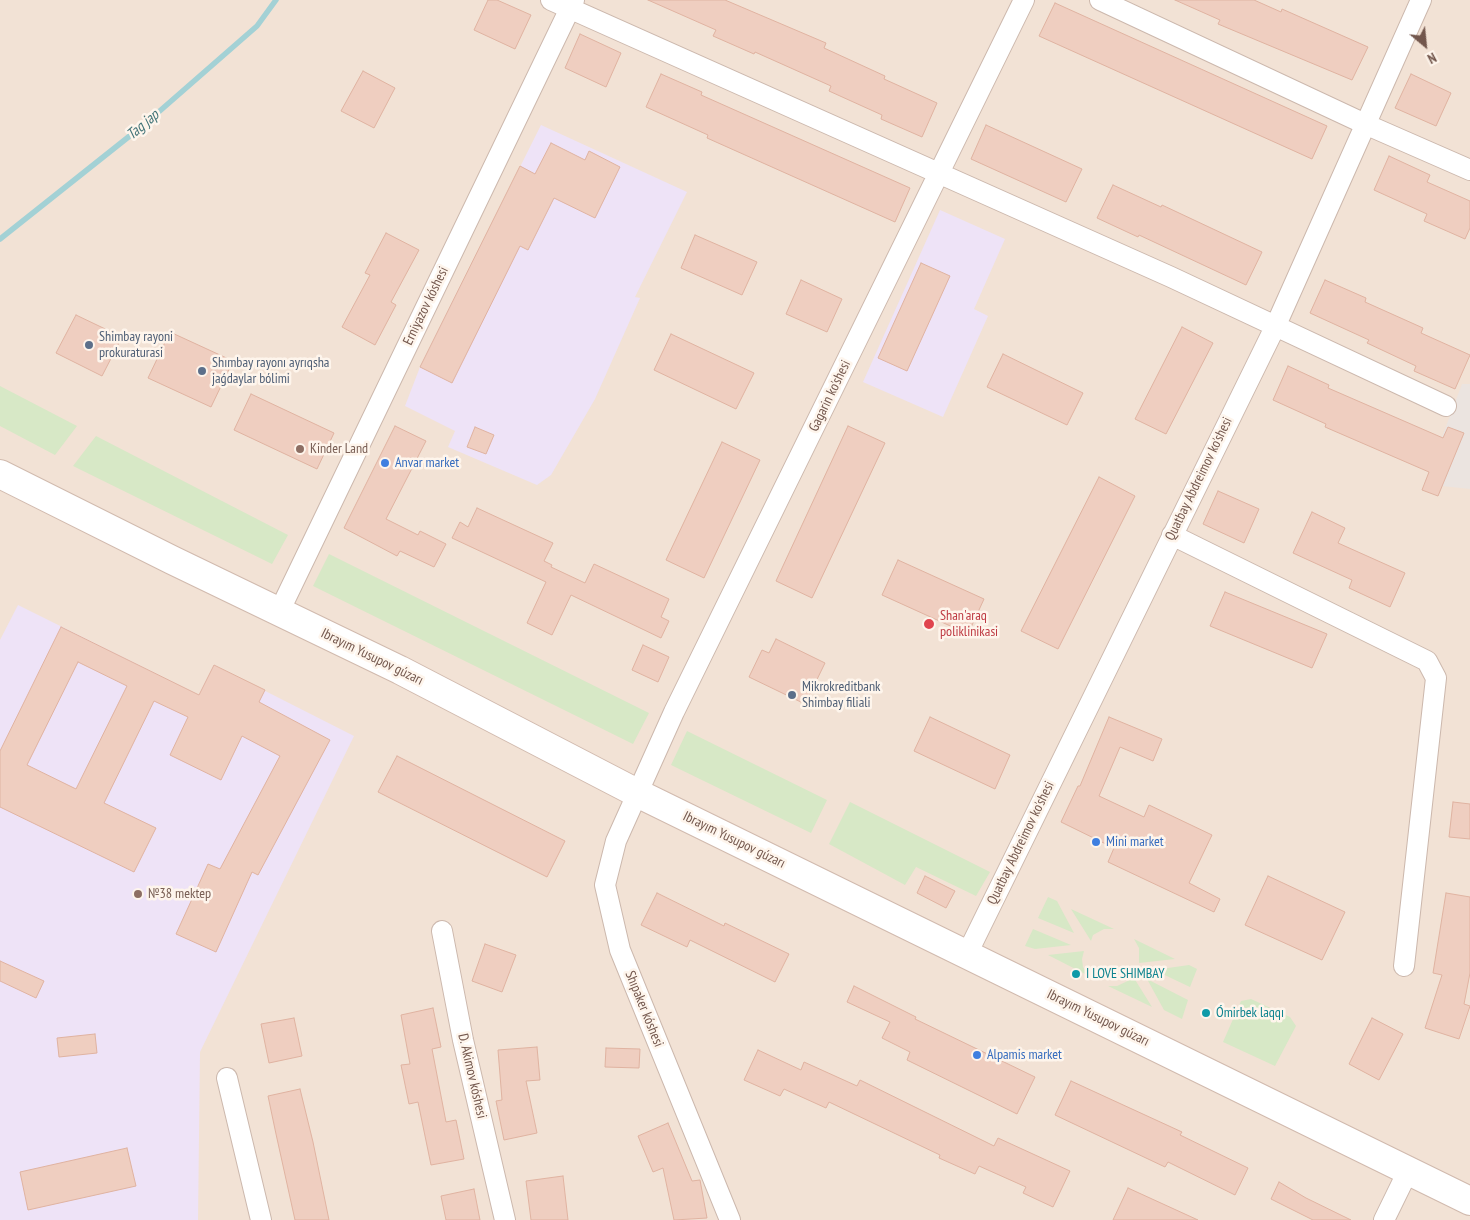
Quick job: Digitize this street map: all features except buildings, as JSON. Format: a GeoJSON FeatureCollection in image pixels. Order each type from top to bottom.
{"type":"FeatureCollection","features":[{"type":"Feature","properties":{"kind":"main road","name":"Ibrayım Yusupov gúzarı"},"geometry":{"type":"LineString","coordinates":[[0,474],[400,670],[637,793],[1470,1201]]}},
{"type":"Feature","properties":{"kind":"street"},"geometry":{"type":"LineString","coordinates":[[551,0],[572,4],[1276,325],[1446,406]]}},
{"type":"Feature","properties":{"kind":"street","name":"Gagarin ko'shesi"},"geometry":{"type":"LineString","coordinates":[[637,793],[674,712],[1024,0]]}},
{"type":"Feature","properties":{"kind":"street"},"geometry":{"type":"LineString","coordinates":[[1100,0],[1365,124],[1470,170]]}},
{"type":"Feature","properties":{"kind":"street","name":"Quatbay Abdreimov ko'shesi"},"geometry":{"type":"LineString","coordinates":[[967,954],[1276,325],[1421,0]]}},
{"type":"Feature","properties":{"kind":"street","name":"Erniyazov kóshesi"},"geometry":{"type":"LineString","coordinates":[[279,612],[572,4]]}},
{"type":"Feature","properties":{"kind":"street"},"geometry":{"type":"LineString","coordinates":[[1172,535],[1427,661],[1436,678],[1404,966]]}},
{"type":"Feature","properties":{"kind":"street","name":"Shıpaker kóshesi"},"geometry":{"type":"LineString","coordinates":[[637,793],[616,841],[605,885],[620,950],[730,1220]]}},
{"type":"Feature","properties":{"kind":"street","name":"D. Akimov kóshesi"},"geometry":{"type":"LineString","coordinates":[[442,931],[463,1040],[505,1220]]}},
{"type":"Feature","properties":{"kind":"street"},"geometry":{"type":"LineString","coordinates":[[227,1078],[261,1220]]}},
{"type":"Feature","properties":{"kind":"street"},"geometry":{"type":"LineString","coordinates":[[1384,1220],[1408,1171]]}},
{"type":"Feature","properties":{"kind":"shaded area"},"geometry":{"type":"Polygon","coordinates":[[[0,0],[1470,0],[1470,1220],[0,1220],[0,0]]]}},
{"type":"Feature","properties":{"kind":"shaded area"},"geometry":{"type":"Polygon","coordinates":[[[541,125],[687,192],[635,297],[640,298],[595,399],[551,475],[537,485],[448,447],[455,431],[405,406],[420,367],[541,125]]]}},
{"type":"Feature","properties":{"kind":"shaded area"},"geometry":{"type":"Polygon","coordinates":[[[940,210],[1005,239],[974,309],[988,316],[943,417],[863,382],[940,210]]]}},
{"type":"Feature","properties":{"kind":"shaded area"},"geometry":{"type":"Polygon","coordinates":[[[1462,384],[1470,384],[1470,489],[1442,486],[1438,496],[1422,490],[1462,384]]]}},
{"type":"Feature","properties":{"kind":"shaded area","name":"№38 mektep"},"geometry":{"type":"Polygon","coordinates":[[[18,605],[199,695],[214,665],[354,736],[200,1052],[198,1220],[0,1220],[0,640],[18,605]]]}},
{"type":"Feature","properties":{"kind":"green space"},"geometry":{"type":"Polygon","coordinates":[[[0,386],[77,426],[55,455],[0,426],[0,386]]]}},
{"type":"Feature","properties":{"kind":"green space"},"geometry":{"type":"Polygon","coordinates":[[[96,436],[288,535],[272,564],[73,466],[96,436]]]}},
{"type":"Feature","properties":{"kind":"green space"},"geometry":{"type":"Polygon","coordinates":[[[329,554],[649,713],[633,744],[313,586],[329,554]]]}},
{"type":"Feature","properties":{"kind":"green space"},"geometry":{"type":"Polygon","coordinates":[[[687,731],[827,800],[811,833],[671,765],[687,731]]]}},
{"type":"Feature","properties":{"kind":"green space"},"geometry":{"type":"Polygon","coordinates":[[[850,802],[990,872],[976,896],[916,867],[905,885],[829,844],[850,802]]]}},
{"type":"Feature","properties":{"kind":"green space"},"geometry":{"type":"Polygon","coordinates":[[[1048,897],[1057,901],[1074,933],[1038,918],[1048,897]]]}},
{"type":"Feature","properties":{"kind":"green space"},"geometry":{"type":"Polygon","coordinates":[[[1071,909],[1114,929],[1104,929],[1093,935],[1091,941],[1071,909]]]}},
{"type":"Feature","properties":{"kind":"green space"},"geometry":{"type":"Polygon","coordinates":[[[1033,929],[1071,945],[1035,949],[1025,946],[1033,929]]]}},
{"type":"Feature","properties":{"kind":"green space"},"geometry":{"type":"Polygon","coordinates":[[[1134,939],[1175,959],[1139,963],[1139,948],[1134,939]]]}},
{"type":"Feature","properties":{"kind":"green space"},"geometry":{"type":"Polygon","coordinates":[[[1084,951],[1083,967],[1089,976],[1048,955],[1084,951]]]}},
{"type":"Feature","properties":{"kind":"green space"},"geometry":{"type":"Polygon","coordinates":[[[1189,965],[1197,969],[1190,987],[1154,970],[1189,965]]]}},
{"type":"Feature","properties":{"kind":"green space"},"geometry":{"type":"Polygon","coordinates":[[[1134,978],[1152,1007],[1108,986],[1117,986],[1134,978]]]}},
{"type":"Feature","properties":{"kind":"green space"},"geometry":{"type":"Polygon","coordinates":[[[1147,979],[1188,1000],[1182,1019],[1164,1010],[1147,979]]]}},
{"type":"Feature","properties":{"kind":"green space"},"geometry":{"type":"Polygon","coordinates":[[[1251,999],[1290,1017],[1296,1026],[1275,1066],[1223,1042],[1241,1001],[1251,999]]]}},
{"type":"Feature","properties":{"kind":"waterway","name":"Tag jap"},"geometry":{"type":"LineString","coordinates":[[0,239],[146,123],[257,26],[276,0]]}},
{"type":"Feature","properties":{"kind":"place","name":"Shimbay rayoni prokuraturasi"},"geometry":{"type":"Point","coordinates":[89,345]}},
{"type":"Feature","properties":{"kind":"place","name":"Shımbay rayonı ayrıqsha jaǵdaylar bólimi"},"geometry":{"type":"Point","coordinates":[202,371]}},
{"type":"Feature","properties":{"kind":"place","name":"Kinder Land"},"geometry":{"type":"Point","coordinates":[300,449]}},
{"type":"Feature","properties":{"kind":"place","name":"Anvar market"},"geometry":{"type":"Point","coordinates":[385,463]}},
{"type":"Feature","properties":{"kind":"place","name":"Shan'araq poliklinikasi"},"geometry":{"type":"Point","coordinates":[929,624]}},
{"type":"Feature","properties":{"kind":"place","name":"Mikrokreditbank Shimbay filiali"},"geometry":{"type":"Point","coordinates":[792,695]}},
{"type":"Feature","properties":{"kind":"place","name":"Mini market"},"geometry":{"type":"Point","coordinates":[1096,842]}},
{"type":"Feature","properties":{"kind":"place","name":"№38 mektep"},"geometry":{"type":"Point","coordinates":[138,894]}},
{"type":"Feature","properties":{"kind":"place","name":"I LOVE SHIMBAY"},"geometry":{"type":"Point","coordinates":[1076,974]}},
{"type":"Feature","properties":{"kind":"place","name":"Ómirbek laqqı"},"geometry":{"type":"Point","coordinates":[1206,1013]}},
{"type":"Feature","properties":{"kind":"place","name":"Alpamis market"},"geometry":{"type":"Point","coordinates":[977,1055]}}]}
